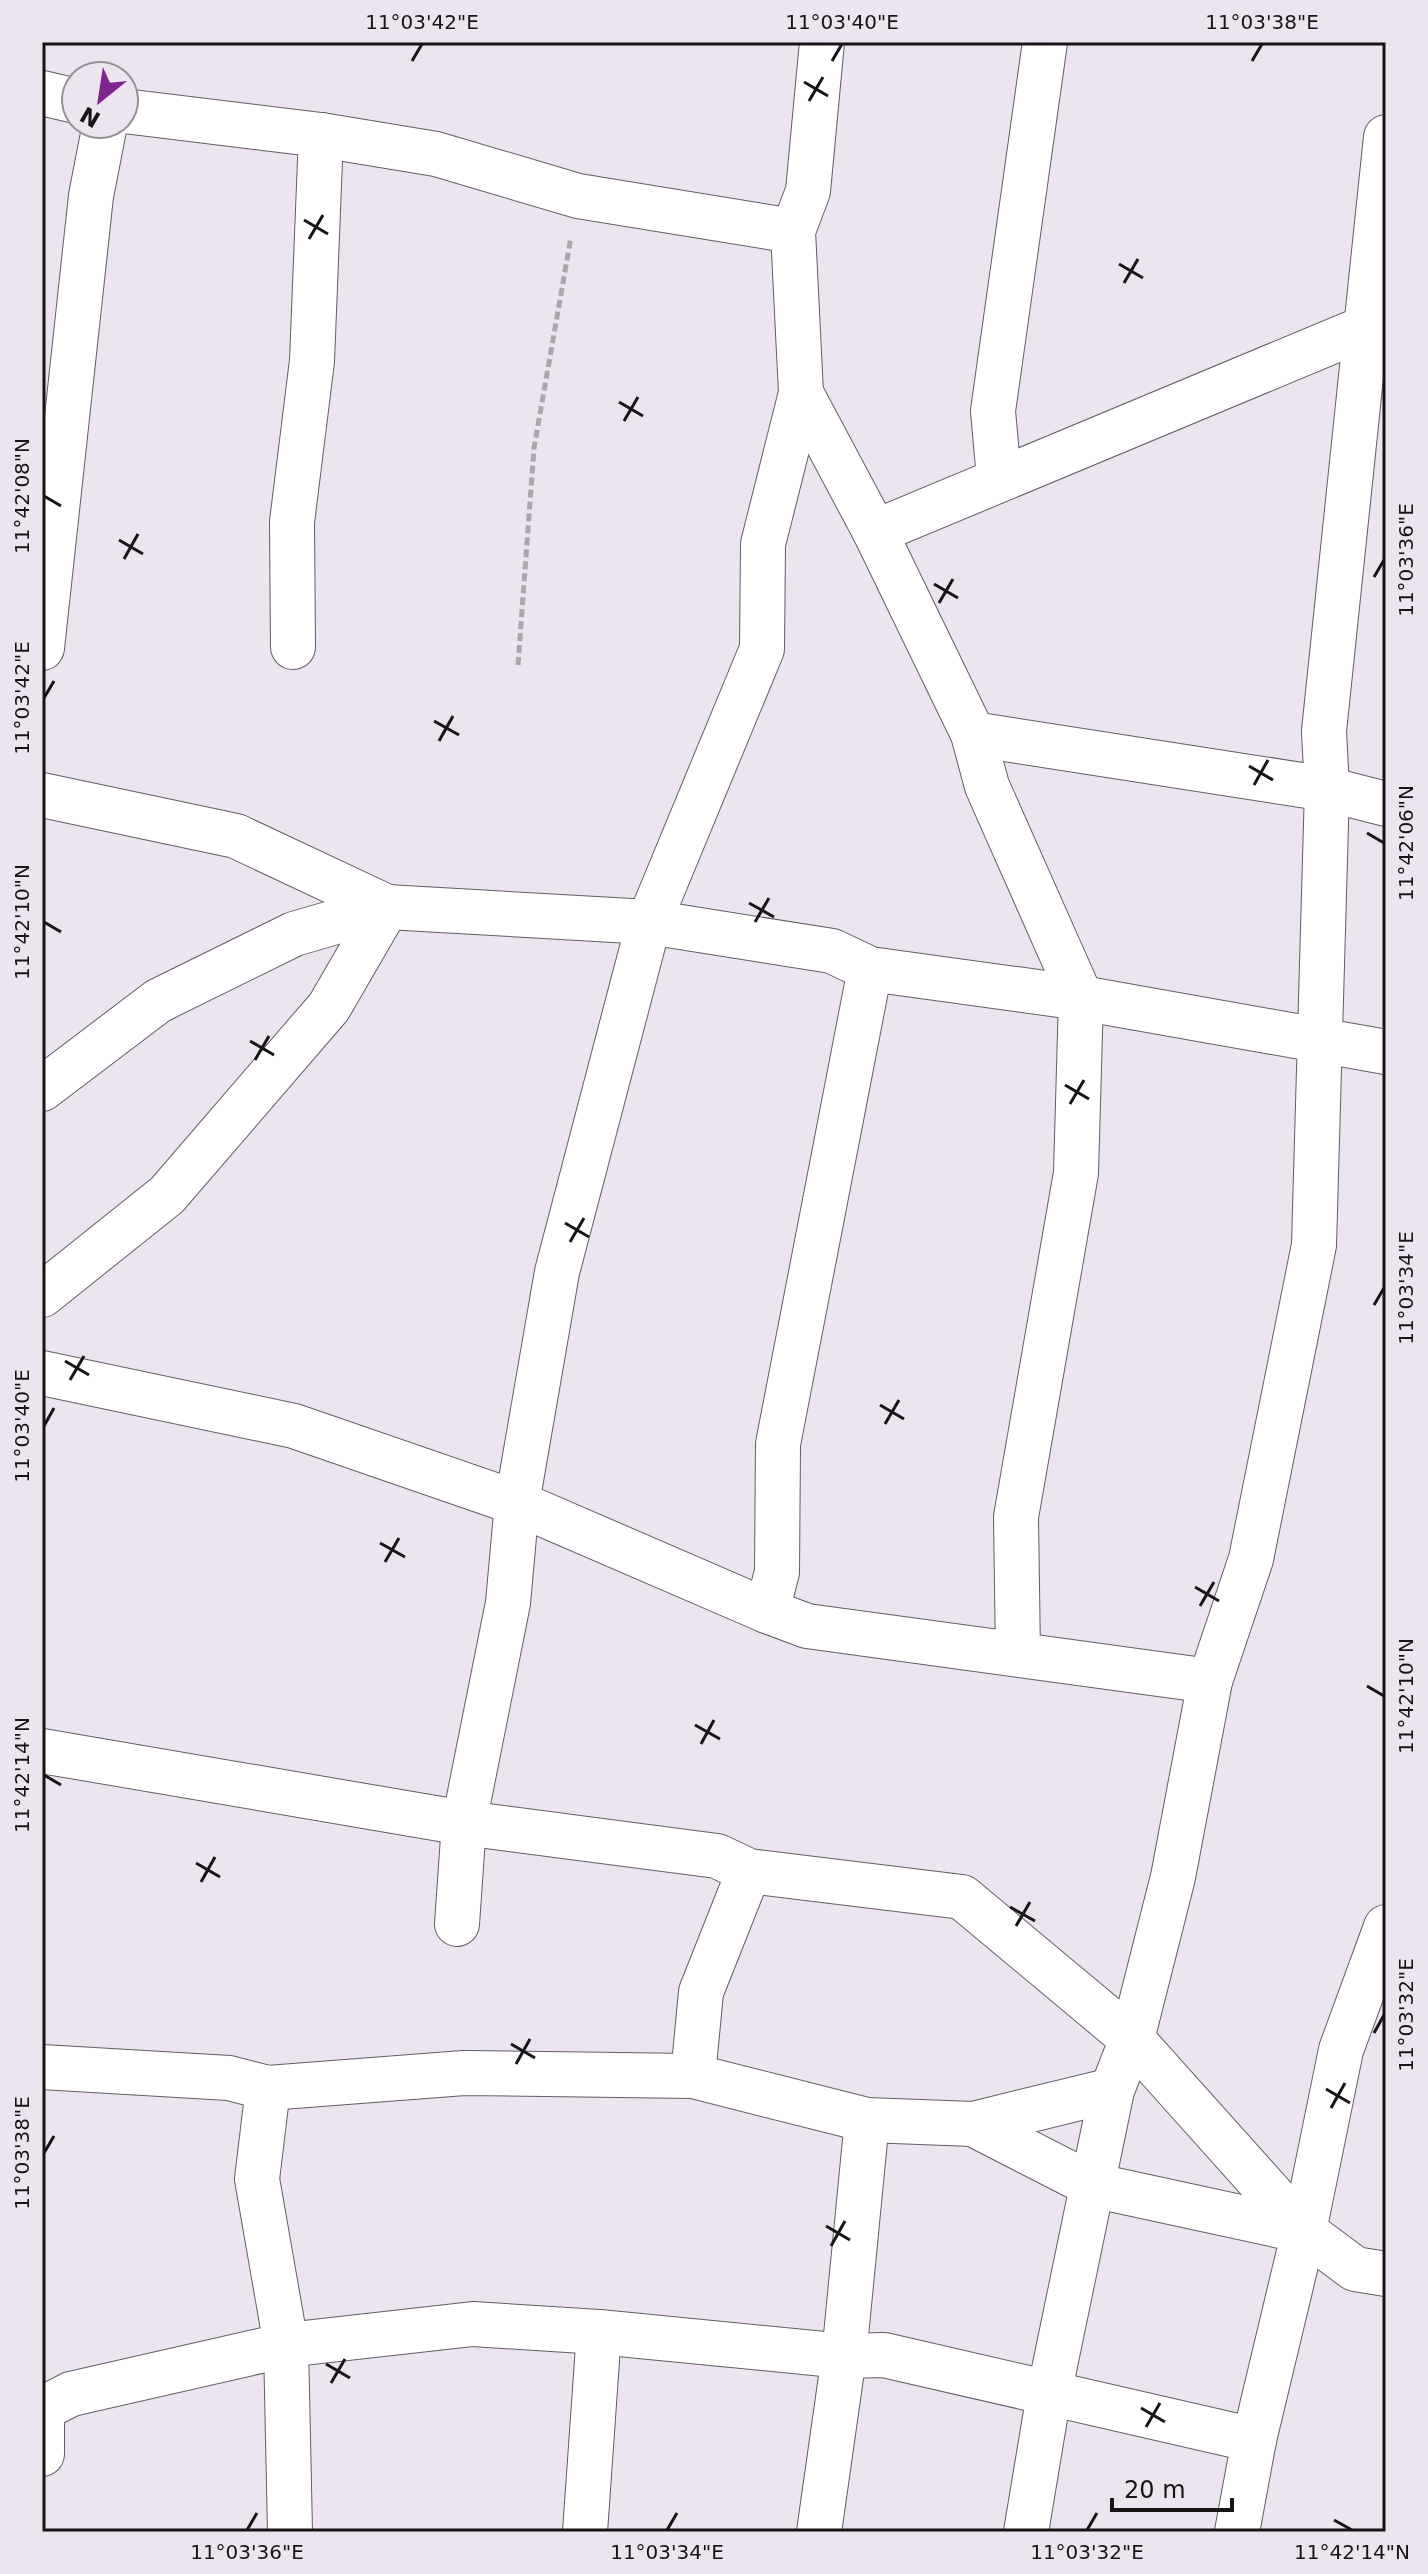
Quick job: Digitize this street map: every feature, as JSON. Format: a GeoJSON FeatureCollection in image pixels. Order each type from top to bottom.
{"type":"FeatureCollection","features":[{"type":"Feature","properties":{"kind":"street"},"geometry":{"type":"LineString","coordinates":[[457,1924],[464,1823],[508,1603],[517,1503],[557,1272],[649,922],[762,649],[763,544],[801,393],[793,231],[808,191],[822,42]]}},
{"type":"Feature","properties":{"kind":"street"},"geometry":{"type":"LineString","coordinates":[[999,478],[993,411],[1045,42]]}},
{"type":"Feature","properties":{"kind":"street"},"geometry":{"type":"LineString","coordinates":[[140,113],[321,135],[436,154],[578,196],[793,231]]}},
{"type":"Feature","properties":{"kind":"street"},"geometry":{"type":"LineString","coordinates":[[293,647],[292,522],[312,361],[321,135]]}},
{"type":"Feature","properties":{"kind":"street"},"geometry":{"type":"LineString","coordinates":[[1026,2532],[1049,2394],[1112,2090],[1132,2039],[1173,1877],[1210,1681],[1251,1559],[1314,1245],[1327,789],[1324,731],[1376,323],[1386,137]]}},
{"type":"Feature","properties":{"kind":"street"},"geometry":{"type":"LineString","coordinates":[[42,648],[91,196],[102,140]]}},
{"type":"Feature","properties":{"kind":"street"},"geometry":{"type":"LineString","coordinates":[[875,532],[1376,323]]}},
{"type":"Feature","properties":{"kind":"street"},"geometry":{"type":"LineString","coordinates":[[801,393],[875,532],[973,734],[987,786],[1081,998],[1076,1173],[1016,1517],[1018,1654]]}},
{"type":"Feature","properties":{"kind":"street"},"geometry":{"type":"LineString","coordinates":[[973,734],[1327,789],[1386,804]]}},
{"type":"Feature","properties":{"kind":"street"},"geometry":{"type":"LineString","coordinates":[[42,795],[236,836],[387,907]]}},
{"type":"Feature","properties":{"kind":"street"},"geometry":{"type":"LineString","coordinates":[[42,1295],[167,1195],[329,1007],[387,907]]}},
{"type":"Feature","properties":{"kind":"street"},"geometry":{"type":"LineString","coordinates":[[42,1089],[158,1001],[294,934],[387,907],[649,922],[832,951],[870,969],[1081,998],[1386,1052]]}},
{"type":"Feature","properties":{"kind":"street"},"geometry":{"type":"LineString","coordinates":[[767,1611],[777,1572],[778,1444],[870,969]]}},
{"type":"Feature","properties":{"kind":"street"},"geometry":{"type":"LineString","coordinates":[[42,1373],[294,1426],[517,1503],[807,1626],[1210,1681]]}},
{"type":"Feature","properties":{"kind":"street"},"geometry":{"type":"LineString","coordinates":[[42,1751],[464,1823],[717,1856],[749,1871],[962,1897],[1132,2039],[1304,2231],[1355,2269],[1386,2274]]}},
{"type":"Feature","properties":{"kind":"street"},"geometry":{"type":"LineString","coordinates":[[693,2076],[701,1992],[749,1871]]}},
{"type":"Feature","properties":{"kind":"street"},"geometry":{"type":"LineString","coordinates":[[1237,2532],[1254,2440],[1304,2231],[1341,2050],[1386,1927]]}},
{"type":"Feature","properties":{"kind":"street"},"geometry":{"type":"LineString","coordinates":[[42,2067],[229,2078],[268,2088],[464,2073],[693,2076],[867,2120],[973,2124],[1112,2090]]}},
{"type":"Feature","properties":{"kind":"street"},"geometry":{"type":"LineString","coordinates":[[268,2088],[257,2179],[286,2345],[290,2532]]}},
{"type":"Feature","properties":{"kind":"street"},"geometry":{"type":"LineString","coordinates":[[819,2532],[844,2356],[867,2120]]}},
{"type":"Feature","properties":{"kind":"street"},"geometry":{"type":"LineString","coordinates":[[973,2124],[1092,2185],[1304,2231]]}},
{"type":"Feature","properties":{"kind":"street"},"geometry":{"type":"LineString","coordinates":[[42,2454],[42,2410],[71,2394],[286,2345],[473,2324],[599,2332],[844,2356],[884,2355],[1254,2440]]}},
{"type":"Feature","properties":{"kind":"street"},"geometry":{"type":"LineString","coordinates":[[585,2532],[599,2332]]}},
{"type":"Feature","properties":{"kind":"path"},"geometry":{"type":"LineString","coordinates":[[518,665],[534,448],[578,196]]}}]}
